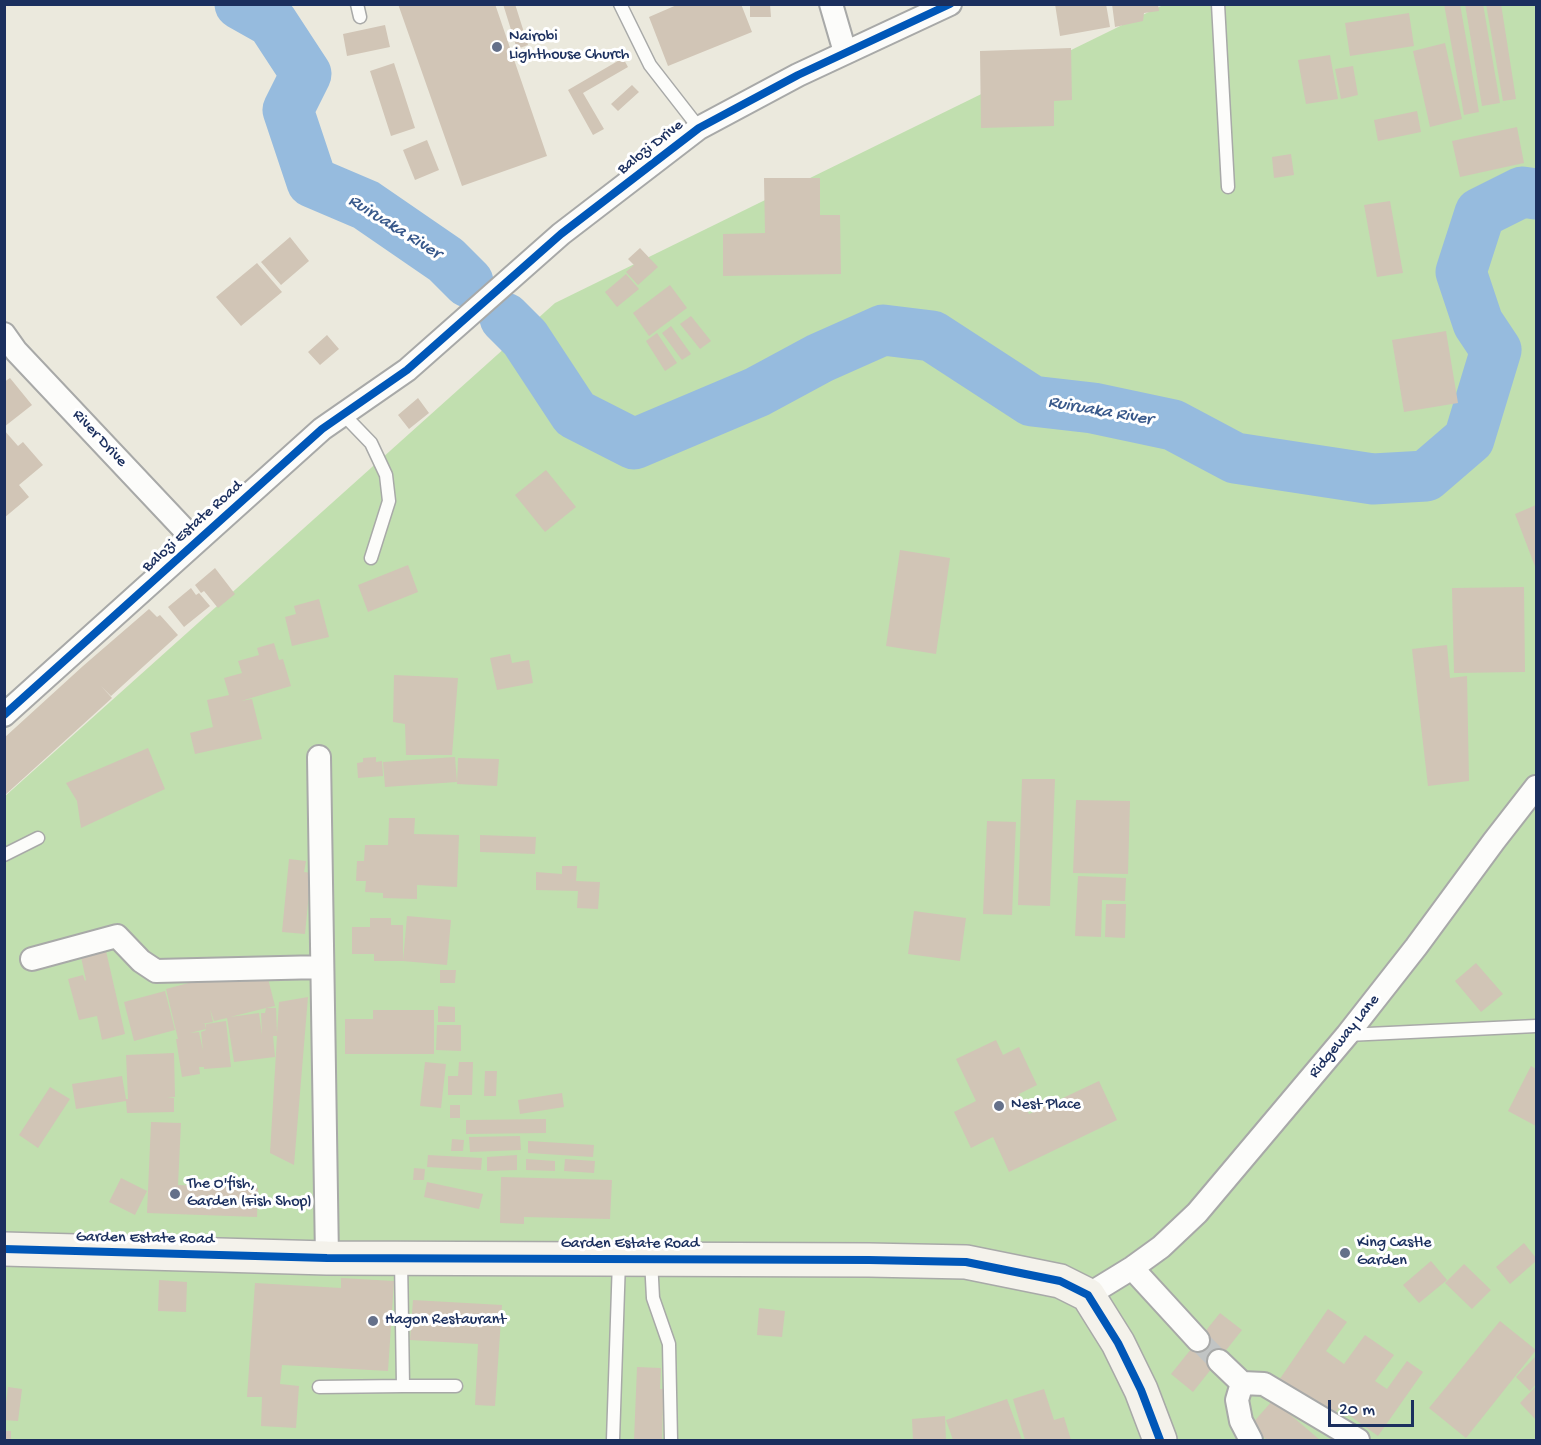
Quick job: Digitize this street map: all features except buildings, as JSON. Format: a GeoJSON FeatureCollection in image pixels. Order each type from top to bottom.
{"type":"FeatureCollection","features":[{"type":"Feature","properties":{"kind":"street"},"geometry":{"type":"LineString","coordinates":[[831,4],[845,52]]}},
{"type":"Feature","properties":{"kind":"street","name":"Balozi Drive"},"geometry":{"type":"LineString","coordinates":[[407,370],[561,234],[699,128],[798,75],[950,4]]}},
{"type":"Feature","properties":{"kind":"street","name":"River Drive"},"geometry":{"type":"LineString","coordinates":[[4,334],[24,359],[196,542]]}},
{"type":"Feature","properties":{"kind":"street","name":"Balozi Estate Road"},"geometry":{"type":"LineString","coordinates":[[4,715],[322,429],[407,370]]}},
{"type":"Feature","properties":{"kind":"street"},"geometry":{"type":"LineString","coordinates":[[319,757],[327,1258]]}},
{"type":"Feature","properties":{"kind":"street","name":"Ridgeway Lane"},"geometry":{"type":"LineString","coordinates":[[1088,1295],[1161,1247],[1197,1213],[1347,1035],[1536,787]]}},
{"type":"Feature","properties":{"kind":"street"},"geometry":{"type":"LineString","coordinates":[[32,959],[117,936],[141,961],[156,971],[322,967]]}},
{"type":"Feature","properties":{"kind":"street","name":"Garden Estate Road"},"geometry":{"type":"LineString","coordinates":[[4,1249],[327,1258],[966,1262],[1060,1281],[1088,1295]]}},
{"type":"Feature","properties":{"kind":"street"},"geometry":{"type":"LineString","coordinates":[[1132,1268],[1198,1340]]}},
{"type":"Feature","properties":{"kind":"street"},"geometry":{"type":"LineString","coordinates":[[1088,1295],[1118,1343],[1141,1390],[1160,1440]]}},
{"type":"Feature","properties":{"kind":"street"},"geometry":{"type":"LineString","coordinates":[[1218,1361],[1242,1383],[1264,1384],[1358,1440]]}},
{"type":"Feature","properties":{"kind":"street"},"geometry":{"type":"LineString","coordinates":[[1242,1383],[1237,1400],[1241,1421],[1251,1440]]}},
{"type":"Feature","properties":{"kind":"lane"},"geometry":{"type":"LineString","coordinates":[[620,4],[650,65],[699,128]]}},
{"type":"Feature","properties":{"kind":"lane"},"geometry":{"type":"LineString","coordinates":[[1218,4],[1228,187]]}},
{"type":"Feature","properties":{"kind":"lane"},"geometry":{"type":"LineString","coordinates":[[344,414],[371,443],[386,475],[389,501],[371,558]]}},
{"type":"Feature","properties":{"kind":"lane"},"geometry":{"type":"LineString","coordinates":[[4,855],[38,838]]}},
{"type":"Feature","properties":{"kind":"lane"},"geometry":{"type":"LineString","coordinates":[[1347,1035],[1536,1026]]}},
{"type":"Feature","properties":{"kind":"lane"},"geometry":{"type":"LineString","coordinates":[[401,1258],[403,1386]]}},
{"type":"Feature","properties":{"kind":"lane"},"geometry":{"type":"LineString","coordinates":[[614,1440],[635,1259]]}},
{"type":"Feature","properties":{"kind":"lane"},"geometry":{"type":"LineString","coordinates":[[635,1259],[653,1298],[669,1344],[671,1440]]}},
{"type":"Feature","properties":{"kind":"lane"},"geometry":{"type":"LineString","coordinates":[[319,1387],[456,1386]]}},
{"type":"Feature","properties":{"kind":"green space"},"geometry":{"type":"Polygon","coordinates":[[[1163,5],[1536,5],[1536,1440],[5,1440],[4,797],[555,303],[1163,5]]]}},
{"type":"Feature","properties":{"kind":"waterway","name":"Ruiruaka River"},"geometry":{"type":"LineString","coordinates":[[240,4],[272,22],[306,74],[288,110],[312,182],[366,205],[446,260],[468,282]]}},
{"type":"Feature","properties":{"kind":"waterway","name":"Ruiruaka River"},"geometry":{"type":"LineString","coordinates":[[505,318],[525,338],[575,414],[634,444],[757,392],[820,358],[883,330],[932,336],[1032,401],[1093,408],[1173,425],[1235,458],[1373,479],[1426,476],[1469,439],[1496,350],[1478,323],[1461,272],[1480,213],[1522,192],[1536,194]]}},
{"type":"Feature","properties":{"kind":"tunnel"},"geometry":{"type":"LineString","coordinates":[[1198,1340],[1219,1361]]}},
{"type":"Feature","properties":{"kind":"cycle path"},"geometry":{"type":"LineString","coordinates":[[4,715],[322,429],[407,370],[561,234],[699,128],[798,75],[950,4]]}},
{"type":"Feature","properties":{"kind":"cycle path"},"geometry":{"type":"LineString","coordinates":[[4,1249],[327,1258],[966,1262],[1060,1281],[1088,1295],[1118,1343],[1141,1390],[1160,1440]]}},
{"type":"Feature","properties":{"kind":"place","name":"Nairobi Lighthouse Church"},"geometry":{"type":"Point","coordinates":[497,47]}},
{"type":"Feature","properties":{"kind":"place","name":"Nest Place"},"geometry":{"type":"Point","coordinates":[999,1106]}},
{"type":"Feature","properties":{"kind":"place","name":"The O'fish, Garden (Fish Shop)"},"geometry":{"type":"Point","coordinates":[175,1194]}},
{"type":"Feature","properties":{"kind":"place","name":"King Castle Garden"},"geometry":{"type":"Point","coordinates":[1345,1253]}},
{"type":"Feature","properties":{"kind":"place","name":"Hagon Restaurant"},"geometry":{"type":"Point","coordinates":[373,1321]}}]}
